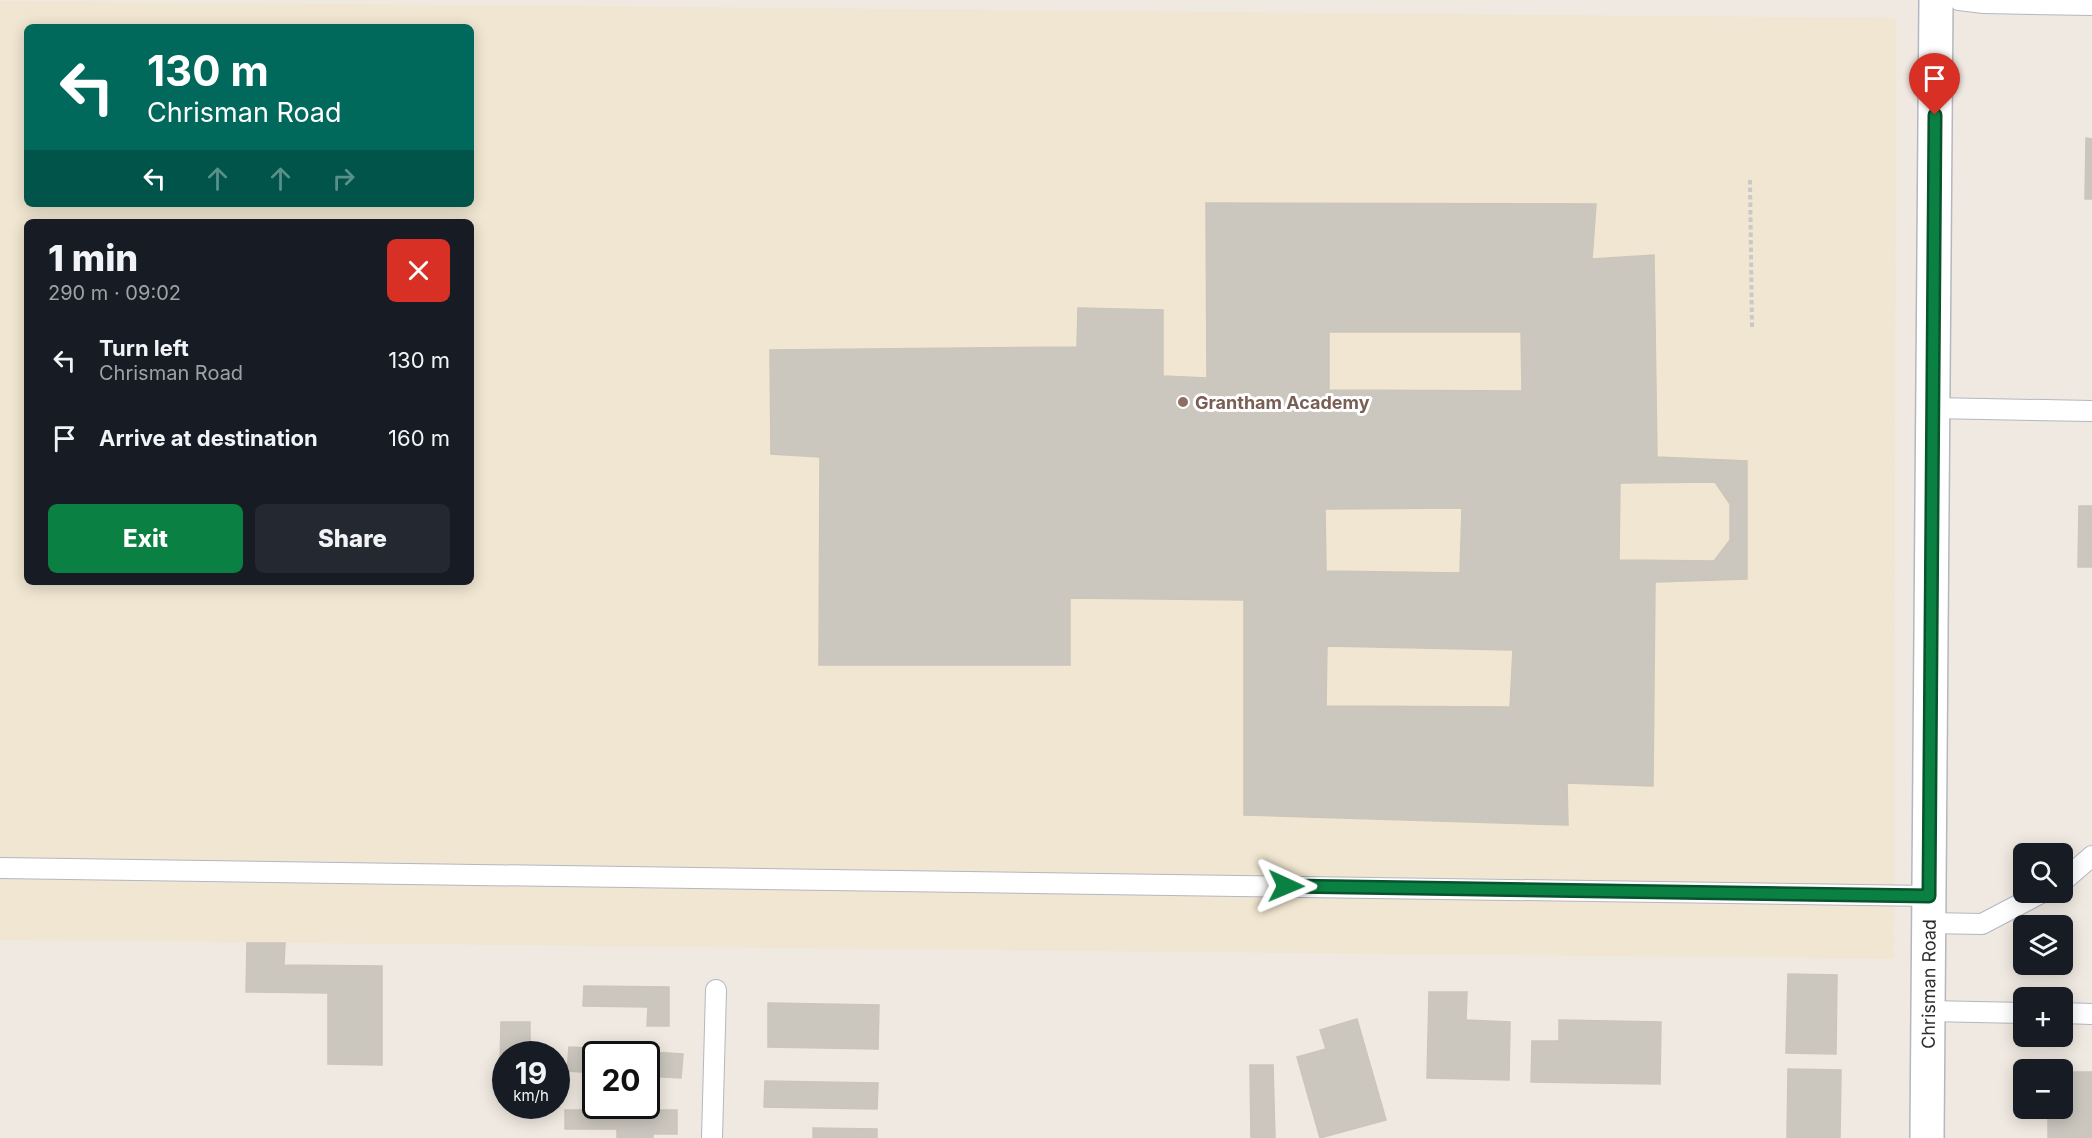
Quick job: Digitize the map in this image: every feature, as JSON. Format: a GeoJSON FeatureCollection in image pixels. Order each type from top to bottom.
{"type":"FeatureCollection","features":[{"type":"Feature","properties":{"kind":"street","name":"Chrisman Road"},"geometry":{"type":"LineString","coordinates":[[1927,1138],[1936,0]]}},
{"type":"Feature","properties":{"kind":"lane"},"geometry":{"type":"LineString","coordinates":[[1959,0],[1984,3],[2092,5]]}},
{"type":"Feature","properties":{"kind":"lane"},"geometry":{"type":"LineString","coordinates":[[1932,408],[2092,411]]}},
{"type":"Feature","properties":{"kind":"lane"},"geometry":{"type":"LineString","coordinates":[[2073,872],[2092,856]]}},
{"type":"Feature","properties":{"kind":"lane"},"geometry":{"type":"LineString","coordinates":[[0,867],[1929,910],[1982,924],[2022,903]]}},
{"type":"Feature","properties":{"kind":"lane"},"geometry":{"type":"LineString","coordinates":[[712,1138],[716,990]]}},
{"type":"Feature","properties":{"kind":"lane"},"geometry":{"type":"LineString","coordinates":[[1928,1011],[2013,1013]]}},
{"type":"Feature","properties":{"kind":"lane"},"geometry":{"type":"LineString","coordinates":[[2073,1013],[2092,1014]]}},
{"type":"Feature","properties":{"kind":"path"},"geometry":{"type":"LineString","coordinates":[[1750,180],[1752,328]]}},
{"type":"Feature","properties":{"kind":"shaded area","name":"Grantham Academy"},"geometry":{"type":"Polygon","coordinates":[[[0,1],[1896,18],[1894,959],[0,940],[0,1]]]}},
{"type":"Feature","properties":{"kind":"building"},"geometry":{"type":"Polygon","coordinates":[[[2086,138],[2092,139],[2092,199],[2085,199],[2086,138]]]}},
{"type":"Feature","properties":{"kind":"building"},"geometry":{"type":"Polygon","coordinates":[[[1206,203],[1596,204],[1592,259],[1654,255],[1657,457],[1747,461],[1747,579],[1655,582],[1653,786],[1567,783],[1568,825],[1244,815],[1244,600],[1070,598],[1070,665],[819,665],[820,457],[771,454],[770,350],[1077,347],[1078,308],[1163,310],[1163,376],[1207,378],[1206,203]],[[1329,332],[1329,390],[1522,391],[1521,332],[1329,332]],[[1715,482],[1620,483],[1619,560],[1714,561],[1730,540],[1730,504],[1715,482]],[[1462,508],[1325,509],[1326,571],[1460,573],[1462,508]],[[1327,646],[1326,706],[1510,707],[1513,650],[1327,646]]]}},
{"type":"Feature","properties":{"kind":"building"},"geometry":{"type":"Polygon","coordinates":[[[2079,506],[2092,506],[2092,567],[2078,567],[2079,506]]]}},
{"type":"Feature","properties":{"kind":"building"},"geometry":{"type":"Polygon","coordinates":[[[247,943],[285,943],[284,965],[382,966],[382,1065],[328,1064],[328,993],[246,992],[247,943]]]}},
{"type":"Feature","properties":{"kind":"building"},"geometry":{"type":"Polygon","coordinates":[[[1788,974],[1837,975],[1836,1054],[1786,1053],[1788,974]]]}},
{"type":"Feature","properties":{"kind":"building"},"geometry":{"type":"Polygon","coordinates":[[[584,986],[669,987],[669,1026],[647,1026],[648,1007],[583,1006],[584,986]]]}},
{"type":"Feature","properties":{"kind":"building"},"geometry":{"type":"Polygon","coordinates":[[[1429,992],[1467,992],[1466,1020],[1510,1022],[1509,1080],[1427,1078],[1429,992]]]}},
{"type":"Feature","properties":{"kind":"building"},"geometry":{"type":"Polygon","coordinates":[[[768,1003],[879,1005],[878,1049],[768,1047],[768,1003]]]}},
{"type":"Feature","properties":{"kind":"building"},"geometry":{"type":"Polygon","coordinates":[[[1357,1019],[1386,1120],[1320,1138],[1297,1057],[1326,1049],[1320,1030],[1357,1019]]]}},
{"type":"Feature","properties":{"kind":"building"},"geometry":{"type":"Polygon","coordinates":[[[1559,1020],[1661,1022],[1660,1084],[1531,1082],[1532,1041],[1559,1041],[1559,1020]]]}},
{"type":"Feature","properties":{"kind":"building"},"geometry":{"type":"Polygon","coordinates":[[[501,1022],[530,1022],[530,1041],[501,1041],[501,1022]]]}},
{"type":"Feature","properties":{"kind":"building"},"geometry":{"type":"Polygon","coordinates":[[[570,1047],[582,1048],[582,1072],[570,1071],[570,1047]]]}},
{"type":"Feature","properties":{"kind":"building"},"geometry":{"type":"Polygon","coordinates":[[[660,1053],[683,1054],[681,1078],[660,1077],[660,1053]]]}},
{"type":"Feature","properties":{"kind":"building"},"geometry":{"type":"Polygon","coordinates":[[[1250,1065],[1273,1065],[1275,1138],[1251,1138],[1250,1065]]]}},
{"type":"Feature","properties":{"kind":"building"},"geometry":{"type":"Polygon","coordinates":[[[1788,1069],[1841,1070],[1840,1138],[1787,1138],[1788,1069]]]}},
{"type":"Feature","properties":{"kind":"building"},"geometry":{"type":"Polygon","coordinates":[[[2073,1072],[2092,1072],[2092,1138],[2048,1138],[2048,1119],[2073,1119],[2073,1072]]]}},
{"type":"Feature","properties":{"kind":"building"},"geometry":{"type":"Polygon","coordinates":[[[765,1081],[878,1083],[877,1109],[764,1107],[765,1081]]]}},
{"type":"Feature","properties":{"kind":"building"},"geometry":{"type":"Polygon","coordinates":[[[570,1110],[582,1110],[582,1119],[660,1119],[660,1110],[677,1110],[677,1134],[653,1134],[653,1138],[617,1138],[617,1129],[565,1129],[565,1119],[570,1119],[570,1110]]]}},
{"type":"Feature","properties":{"kind":"building"},"geometry":{"type":"Polygon","coordinates":[[[813,1128],[877,1129],[877,1138],[813,1138],[813,1128]]]}},
{"type":"Feature","properties":{"kind":"place","name":"Grantham Academy"},"geometry":{"type":"Point","coordinates":[1183,402]}},
{"type":"Feature","properties":{"kind":"route"},"geometry":{"type":"LineString","coordinates":[[1286,886],[1929,896],[1935,115]]}}]}
